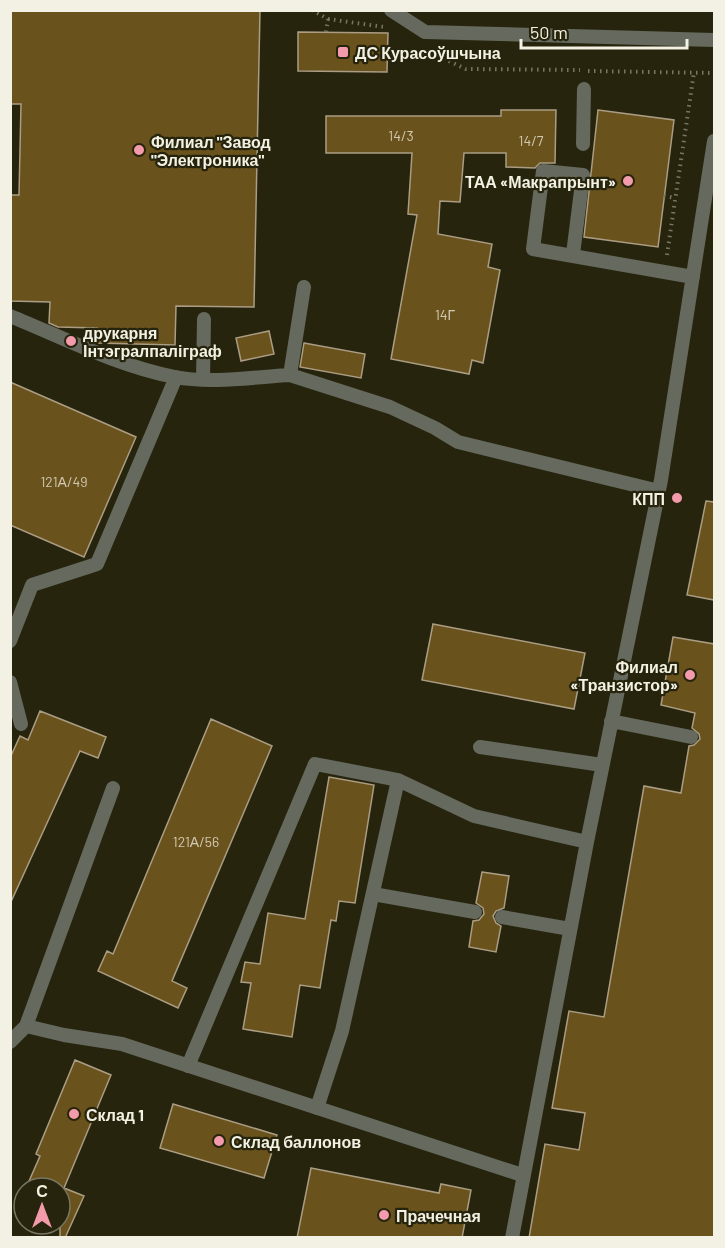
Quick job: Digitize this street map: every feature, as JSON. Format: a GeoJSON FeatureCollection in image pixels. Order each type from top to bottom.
{"type":"FeatureCollection","features":[{"type":"Feature","properties":{"kind":"lane"},"geometry":{"type":"LineString","coordinates":[[391,10],[424,32],[714,40]]}},
{"type":"Feature","properties":{"kind":"lane"},"geometry":{"type":"LineString","coordinates":[[583,144],[584,88]]}},
{"type":"Feature","properties":{"kind":"lane"},"geometry":{"type":"LineString","coordinates":[[512,1238],[522,1175],[602,765],[659,491],[714,141]]}},
{"type":"Feature","properties":{"kind":"lane"},"geometry":{"type":"LineString","coordinates":[[573,254],[583,175],[543,171],[533,249],[573,254],[693,277]]}},
{"type":"Feature","properties":{"kind":"lane"},"geometry":{"type":"LineString","coordinates":[[290,375],[304,286]]}},
{"type":"Feature","properties":{"kind":"lane"},"geometry":{"type":"LineString","coordinates":[[10,316],[128,365],[176,377],[203,380],[290,375],[390,407],[435,428],[458,442],[659,491]]}},
{"type":"Feature","properties":{"kind":"lane"},"geometry":{"type":"LineString","coordinates":[[203,380],[204,319]]}},
{"type":"Feature","properties":{"kind":"lane"},"geometry":{"type":"LineString","coordinates":[[10,641],[32,585],[97,564],[176,377]]}},
{"type":"Feature","properties":{"kind":"lane"},"geometry":{"type":"LineString","coordinates":[[10,682],[21,724]]}},
{"type":"Feature","properties":{"kind":"lane"},"geometry":{"type":"LineString","coordinates":[[611,721],[691,736]]}},
{"type":"Feature","properties":{"kind":"lane"},"geometry":{"type":"LineString","coordinates":[[480,747],[602,765]]}},
{"type":"Feature","properties":{"kind":"lane"},"geometry":{"type":"LineString","coordinates":[[188,1066],[315,764],[398,780],[474,816],[587,842]]}},
{"type":"Feature","properties":{"kind":"lane"},"geometry":{"type":"LineString","coordinates":[[317,1108],[342,1031],[398,780]]}},
{"type":"Feature","properties":{"kind":"lane"},"geometry":{"type":"LineString","coordinates":[[10,1042],[27,1026],[113,788]]}},
{"type":"Feature","properties":{"kind":"lane"},"geometry":{"type":"LineString","coordinates":[[373,894],[475,912]]}},
{"type":"Feature","properties":{"kind":"lane"},"geometry":{"type":"LineString","coordinates":[[502,917],[570,929]]}},
{"type":"Feature","properties":{"kind":"lane"},"geometry":{"type":"LineString","coordinates":[[27,1026],[64,1035],[122,1044],[522,1175]]}},
{"type":"Feature","properties":{"kind":"path"},"geometry":{"type":"LineString","coordinates":[[312,10],[328,19],[389,28]]}},
{"type":"Feature","properties":{"kind":"path"},"geometry":{"type":"LineString","coordinates":[[326,32],[328,19]]}},
{"type":"Feature","properties":{"kind":"path"},"geometry":{"type":"LineString","coordinates":[[424,50],[466,69],[714,73]]}},
{"type":"Feature","properties":{"kind":"path"},"geometry":{"type":"LineString","coordinates":[[664,271],[694,72]]}},
{"type":"Feature","properties":{"kind":"path"},"geometry":{"type":"LineString","coordinates":[[664,196],[675,198]]}},
{"type":"Feature","properties":{"kind":"building","name":"Филиал \"Завод \"Электроника\""},"geometry":{"type":"Polygon","coordinates":[[[10,10],[260,10],[254,307],[176,306],[175,345],[97,343],[97,328],[58,327],[49,323],[50,302],[10,301],[10,195],[19,195],[21,104],[10,104],[10,10]]]}},
{"type":"Feature","properties":{"kind":"building","name":"ДС Курасоўшчына"},"geometry":{"type":"Polygon","coordinates":[[[298,32],[388,33],[387,72],[298,71],[298,32]]]}},
{"type":"Feature","properties":{"kind":"building"},"geometry":{"type":"Polygon","coordinates":[[[501,110],[556,110],[555,163],[540,163],[535,168],[506,167],[506,153],[464,153],[460,202],[440,201],[438,234],[492,244],[488,267],[500,270],[483,363],[472,360],[469,374],[391,359],[417,215],[408,214],[412,153],[326,153],[326,116],[501,116],[501,110]]]}},
{"type":"Feature","properties":{"kind":"building","name":"ТАА «Макрапрынт»"},"geometry":{"type":"Polygon","coordinates":[[[598,110],[674,120],[658,247],[584,237],[598,110]]]}},
{"type":"Feature","properties":{"kind":"building"},"geometry":{"type":"Polygon","coordinates":[[[269,331],[274,354],[241,361],[236,338],[269,331]]]}},
{"type":"Feature","properties":{"kind":"building"},"geometry":{"type":"Polygon","coordinates":[[[304,343],[365,354],[361,378],[300,367],[304,343]]]}},
{"type":"Feature","properties":{"kind":"building"},"geometry":{"type":"Polygon","coordinates":[[[10,382],[136,437],[84,557],[10,525],[10,382]]]}},
{"type":"Feature","properties":{"kind":"building"},"geometry":{"type":"Polygon","coordinates":[[[706,501],[714,502],[714,600],[687,595],[706,501]]]}},
{"type":"Feature","properties":{"kind":"building"},"geometry":{"type":"Polygon","coordinates":[[[433,624],[585,653],[574,709],[422,680],[433,624]]]}},
{"type":"Feature","properties":{"kind":"building"},"geometry":{"type":"Polygon","coordinates":[[[673,637],[714,644],[714,1238],[529,1238],[545,1144],[579,1150],[585,1113],[552,1108],[569,1011],[604,1017],[644,786],[681,793],[689,746],[694,745],[700,739],[699,734],[692,728],[695,713],[661,705],[673,637]]]}},
{"type":"Feature","properties":{"kind":"building"},"geometry":{"type":"Polygon","coordinates":[[[40,711],[106,737],[98,758],[80,751],[10,904],[10,758],[20,736],[28,740],[40,711]]]}},
{"type":"Feature","properties":{"kind":"building"},"geometry":{"type":"Polygon","coordinates":[[[211,719],[272,746],[172,981],[187,988],[178,1008],[98,971],[107,951],[113,954],[211,719]]]}},
{"type":"Feature","properties":{"kind":"building"},"geometry":{"type":"Polygon","coordinates":[[[329,777],[374,785],[355,903],[339,901],[336,921],[331,920],[320,988],[300,985],[292,1037],[243,1029],[251,983],[241,982],[245,962],[260,964],[268,913],[305,919],[329,777]]]}},
{"type":"Feature","properties":{"kind":"building"},"geometry":{"type":"Polygon","coordinates":[[[482,872],[509,876],[504,908],[496,911],[493,916],[496,923],[501,926],[496,952],[469,947],[473,921],[479,920],[484,914],[483,908],[476,903],[482,872]]]}},
{"type":"Feature","properties":{"kind":"building","name":"Склад 1"},"geometry":{"type":"Polygon","coordinates":[[[75,1060],[111,1075],[69,1176],[31,1176],[40,1156],[36,1154],[75,1060]]]}},
{"type":"Feature","properties":{"kind":"building","name":"Склад баллонов"},"geometry":{"type":"Polygon","coordinates":[[[173,1104],[277,1135],[264,1178],[160,1148],[173,1104]]]}},
{"type":"Feature","properties":{"kind":"building","name":"Прачечная"},"geometry":{"type":"Polygon","coordinates":[[[311,1168],[439,1193],[441,1184],[471,1190],[462,1238],[297,1238],[311,1168]]]}},
{"type":"Feature","properties":{"kind":"building","name":"Склад 1"},"geometry":{"type":"Polygon","coordinates":[[[72,1191],[84,1196],[72,1223],[72,1191]]]}},
{"type":"Feature","properties":{"kind":"place","name":"ДС Курасоўшчына"},"geometry":{"type":"Point","coordinates":[343,52]}},
{"type":"Feature","properties":{"kind":"place","name":"Филиал \"Завод \"Электроника\""},"geometry":{"type":"Point","coordinates":[139,150]}},
{"type":"Feature","properties":{"kind":"place","name":"ТАА «Макрапрынт»"},"geometry":{"type":"Point","coordinates":[628,181]}},
{"type":"Feature","properties":{"kind":"place","name":"друкарня Інтэгралпаліграф"},"geometry":{"type":"Point","coordinates":[71,341]}},
{"type":"Feature","properties":{"kind":"place","name":"КПП"},"geometry":{"type":"Point","coordinates":[677,498]}},
{"type":"Feature","properties":{"kind":"place","name":"Филиал «Транзистор»"},"geometry":{"type":"Point","coordinates":[690,675]}},
{"type":"Feature","properties":{"kind":"place","name":"Склад 1"},"geometry":{"type":"Point","coordinates":[74,1114]}},
{"type":"Feature","properties":{"kind":"place","name":"Склад баллонов"},"geometry":{"type":"Point","coordinates":[219,1141]}},
{"type":"Feature","properties":{"kind":"place","name":"Прачечная"},"geometry":{"type":"Point","coordinates":[384,1215]}}]}
